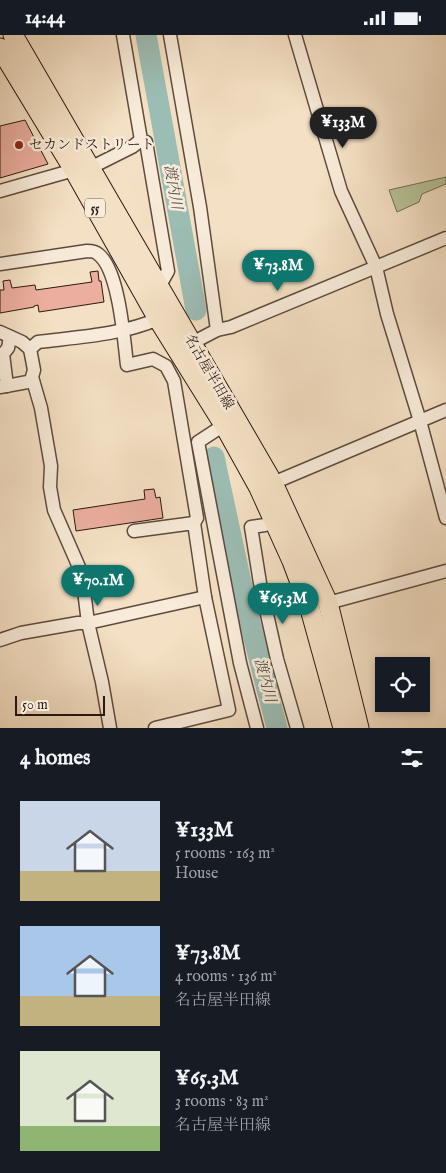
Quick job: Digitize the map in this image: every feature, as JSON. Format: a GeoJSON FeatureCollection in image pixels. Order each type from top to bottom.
{"type":"FeatureCollection","features":[{"type":"Feature","properties":{"kind":"main road","name":"名古屋半田線"},"geometry":{"type":"LineString","coordinates":[[13,35],[158,319],[224,425],[259,488],[310,609],[343,728]]}},
{"type":"Feature","properties":{"kind":"main road","name":"名古屋半田線"},"geometry":{"type":"LineString","coordinates":[[0,48],[159,287],[273,483],[328,603],[359,728]]}},
{"type":"Feature","properties":{"kind":"street"},"geometry":{"type":"LineString","coordinates":[[124,35],[141,140]]}},
{"type":"Feature","properties":{"kind":"street"},"geometry":{"type":"LineString","coordinates":[[170,35],[200,207],[217,330]]}},
{"type":"Feature","properties":{"kind":"street"},"geometry":{"type":"LineString","coordinates":[[295,35],[341,191],[376,267],[387,314],[420,421],[446,518]]}},
{"type":"Feature","properties":{"kind":"street"},"geometry":{"type":"LineString","coordinates":[[0,191],[82,169],[132,147],[141,140]]}},
{"type":"Feature","properties":{"kind":"street"},"geometry":{"type":"LineString","coordinates":[[141,140],[146,142],[168,271],[159,287]]}},
{"type":"Feature","properties":{"kind":"street"},"geometry":{"type":"LineString","coordinates":[[192,343],[217,330],[231,327],[446,239]]}},
{"type":"Feature","properties":{"kind":"street"},"geometry":{"type":"LineString","coordinates":[[0,264],[87,251],[97,253],[102,257],[114,278],[127,365],[153,359],[166,367],[174,381],[197,518],[194,523],[206,597],[230,710],[155,728]]}},
{"type":"Feature","properties":{"kind":"street"},"geometry":{"type":"LineString","coordinates":[[30,349],[38,343],[122,330],[158,319]]}},
{"type":"Feature","properties":{"kind":"street"},"geometry":{"type":"LineString","coordinates":[[5,335],[22,342],[30,349],[34,370],[32,377],[41,408],[51,466],[50,487],[54,510],[82,573],[88,623],[102,682],[110,728]]}},
{"type":"Feature","properties":{"kind":"street"},"geometry":{"type":"LineString","coordinates":[[5,335],[8,348],[3,354],[3,386],[33,381]]}},
{"type":"Feature","properties":{"kind":"street"},"geometry":{"type":"LineString","coordinates":[[273,483],[446,410]]}},
{"type":"Feature","properties":{"kind":"street"},"geometry":{"type":"LineString","coordinates":[[224,425],[198,442],[240,663],[257,728]]}},
{"type":"Feature","properties":{"kind":"street"},"geometry":{"type":"LineString","coordinates":[[274,521],[265,525],[251,527],[253,548],[277,659],[297,728]]}},
{"type":"Feature","properties":{"kind":"street"},"geometry":{"type":"LineString","coordinates":[[134,531],[194,523]]}},
{"type":"Feature","properties":{"kind":"street"},"geometry":{"type":"LineString","coordinates":[[328,603],[446,571]]}},
{"type":"Feature","properties":{"kind":"street"},"geometry":{"type":"LineString","coordinates":[[0,640],[21,633],[88,623],[206,597]]}},
{"type":"Feature","properties":{"kind":"green space"},"geometry":{"type":"Polygon","coordinates":[[[446,177],[446,184],[422,194],[419,202],[397,212],[389,190],[446,177]]]}},
{"type":"Feature","properties":{"kind":"building","name":"セカンドストリート"},"geometry":{"type":"Polygon","coordinates":[[[25,120],[48,164],[0,178],[0,126],[25,120]]]}},
{"type":"Feature","properties":{"kind":"building"},"geometry":{"type":"Polygon","coordinates":[[[98,271],[104,302],[39,312],[38,305],[0,313],[0,290],[4,290],[3,281],[10,280],[12,288],[35,285],[36,290],[92,282],[90,272],[98,271]]]}},
{"type":"Feature","properties":{"kind":"building"},"geometry":{"type":"Polygon","coordinates":[[[154,489],[156,498],[160,497],[163,518],[76,531],[73,510],[145,499],[144,490],[154,489]]]}},
{"type":"Feature","properties":{"kind":"waterway","name":"渡内川"},"geometry":{"type":"LineString","coordinates":[[146,35],[196,310]]}},
{"type":"Feature","properties":{"kind":"waterway","name":"渡内川"},"geometry":{"type":"LineString","coordinates":[[214,457],[249,619],[277,728]]}},
{"type":"Feature","properties":{"kind":"place","name":"セカンドストリート"},"geometry":{"type":"Point","coordinates":[19,145]}}]}
